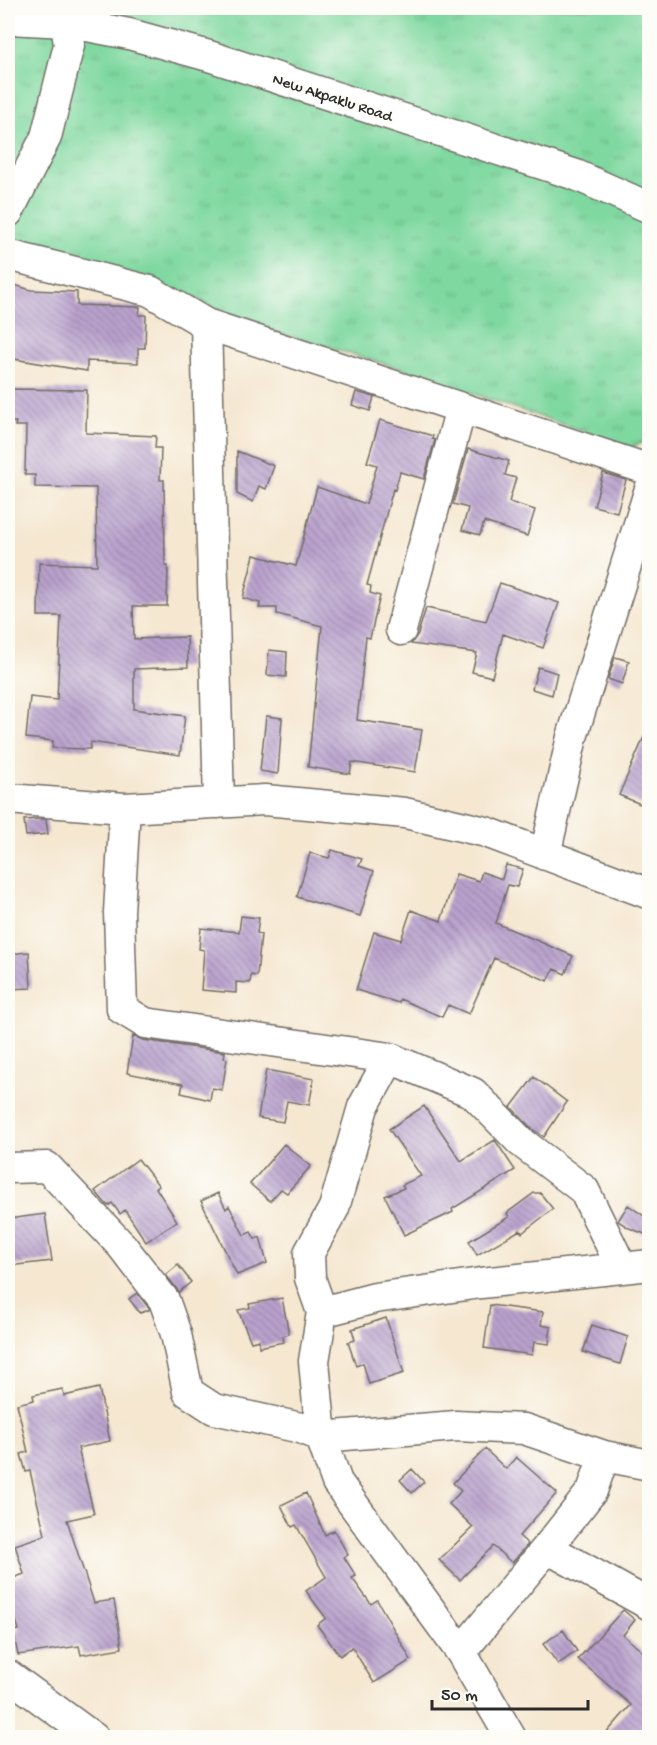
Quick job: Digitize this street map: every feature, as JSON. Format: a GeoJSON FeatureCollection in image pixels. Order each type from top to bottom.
{"type":"FeatureCollection","features":[{"type":"Feature","properties":{"kind":"street","name":"New Akpaklu Road"},"geometry":{"type":"LineString","coordinates":[[8,19],[66,22],[129,34],[209,56],[576,175],[650,207]]}},
{"type":"Feature","properties":{"kind":"street"},"geometry":{"type":"LineString","coordinates":[[8,212],[46,137],[69,45],[66,22]]}},
{"type":"Feature","properties":{"kind":"street"},"geometry":{"type":"LineString","coordinates":[[8,255],[150,291],[206,324],[650,470]]}},
{"type":"Feature","properties":{"kind":"street"},"geometry":{"type":"LineString","coordinates":[[206,324],[219,803]]}},
{"type":"Feature","properties":{"kind":"street"},"geometry":{"type":"LineString","coordinates":[[401,630],[461,408]]}},
{"type":"Feature","properties":{"kind":"street"},"geometry":{"type":"LineString","coordinates":[[545,855],[572,737],[650,489]]}},
{"type":"Feature","properties":{"kind":"street"},"geometry":{"type":"LineString","coordinates":[[8,799],[124,808],[265,800],[405,813],[486,832],[650,894]]}},
{"type":"Feature","properties":{"kind":"street"},"geometry":{"type":"LineString","coordinates":[[124,808],[119,912],[122,1009],[145,1023],[390,1058],[473,1093],[520,1142],[584,1190],[636,1267],[481,1283],[375,1298],[322,1312]]}},
{"type":"Feature","properties":{"kind":"street"},"geometry":{"type":"LineString","coordinates":[[390,1058],[363,1107],[334,1208],[309,1253],[310,1278],[322,1312],[314,1361],[321,1437],[337,1482],[461,1652],[511,1737]]}},
{"type":"Feature","properties":{"kind":"street"},"geometry":{"type":"LineString","coordinates":[[8,1168],[47,1167],[122,1246],[164,1300],[176,1334],[188,1392],[214,1409],[300,1428],[321,1437],[456,1426],[524,1429],[604,1456],[650,1465]]}},
{"type":"Feature","properties":{"kind":"street"},"geometry":{"type":"LineString","coordinates":[[461,1652],[592,1491],[604,1456]]}},
{"type":"Feature","properties":{"kind":"street"},"geometry":{"type":"LineString","coordinates":[[547,1548],[650,1605]]}},
{"type":"Feature","properties":{"kind":"street"},"geometry":{"type":"LineString","coordinates":[[8,1675],[94,1737]]}},
{"type":"Feature","properties":{"kind":"green space"},"geometry":{"type":"Polygon","coordinates":[[[8,8],[649,8],[649,439],[631,448],[399,368],[237,321],[195,298],[27,252],[8,251],[8,8]]]}},
{"type":"Feature","properties":{"kind":"building"},"geometry":{"type":"Polygon","coordinates":[[[8,283],[31,290],[77,292],[77,305],[140,307],[139,315],[146,315],[145,348],[138,348],[138,363],[87,361],[87,371],[8,358],[8,283]]]}},
{"type":"Feature","properties":{"kind":"building"},"geometry":{"type":"Polygon","coordinates":[[[8,389],[87,390],[86,433],[156,436],[155,448],[161,448],[160,480],[164,480],[165,566],[168,566],[167,606],[133,606],[134,639],[187,637],[188,667],[134,669],[134,709],[185,716],[180,755],[91,742],[90,749],[52,748],[53,741],[26,738],[30,697],[57,700],[61,616],[38,616],[39,563],[97,565],[96,488],[35,487],[35,475],[25,475],[26,426],[15,426],[16,422],[8,422],[8,389]]]}},
{"type":"Feature","properties":{"kind":"building"},"geometry":{"type":"Polygon","coordinates":[[[356,392],[374,397],[370,411],[352,405],[356,392]]]}},
{"type":"Feature","properties":{"kind":"building"},"geometry":{"type":"Polygon","coordinates":[[[380,420],[433,436],[432,439],[435,440],[424,479],[400,472],[395,490],[393,489],[367,585],[371,586],[370,593],[380,596],[370,638],[366,637],[357,720],[422,730],[415,772],[352,762],[350,774],[308,767],[322,626],[277,614],[277,608],[259,608],[260,603],[243,598],[254,555],[296,566],[317,487],[366,504],[377,465],[367,462],[380,420]]]}},
{"type":"Feature","properties":{"kind":"building"},"geometry":{"type":"Polygon","coordinates":[[[468,449],[509,461],[505,475],[516,478],[509,502],[535,510],[527,536],[484,522],[480,535],[462,530],[468,508],[453,504],[468,449]]]}},
{"type":"Feature","properties":{"kind":"building"},"geometry":{"type":"Polygon","coordinates":[[[237,451],[274,466],[266,489],[259,486],[253,502],[237,494],[237,451]]]}},
{"type":"Feature","properties":{"kind":"building"},"geometry":{"type":"Polygon","coordinates":[[[603,473],[626,480],[617,512],[594,506],[603,473]]]}},
{"type":"Feature","properties":{"kind":"building"},"geometry":{"type":"Polygon","coordinates":[[[500,583],[559,603],[543,648],[503,634],[492,677],[472,672],[477,653],[411,644],[418,634],[426,608],[486,621],[500,583]]]}},
{"type":"Feature","properties":{"kind":"building"},"geometry":{"type":"Polygon","coordinates":[[[269,650],[287,652],[286,677],[267,675],[269,650]]]}},
{"type":"Feature","properties":{"kind":"building"},"geometry":{"type":"Polygon","coordinates":[[[615,657],[629,661],[622,684],[608,679],[615,657]]]}},
{"type":"Feature","properties":{"kind":"building"},"geometry":{"type":"Polygon","coordinates":[[[538,667],[557,673],[552,695],[532,689],[538,667]]]}},
{"type":"Feature","properties":{"kind":"building"},"geometry":{"type":"Polygon","coordinates":[[[266,716],[282,718],[278,774],[260,771],[266,716]]]}},
{"type":"Feature","properties":{"kind":"building"},"geometry":{"type":"Polygon","coordinates":[[[650,723],[650,808],[619,795],[650,723]]]}},
{"type":"Feature","properties":{"kind":"building"},"geometry":{"type":"Polygon","coordinates":[[[46,819],[48,834],[26,836],[24,820],[46,819]]]}},
{"type":"Feature","properties":{"kind":"building"},"geometry":{"type":"Polygon","coordinates":[[[332,850],[362,859],[359,866],[374,871],[360,916],[297,897],[310,853],[329,858],[332,850]]]}},
{"type":"Feature","properties":{"kind":"building"},"geometry":{"type":"Polygon","coordinates":[[[506,865],[523,869],[517,887],[508,885],[496,923],[573,956],[565,974],[554,969],[548,981],[494,958],[469,1014],[448,1005],[442,1017],[400,999],[399,1003],[356,990],[374,932],[401,940],[411,910],[441,921],[456,874],[479,881],[482,872],[502,879],[506,865]]]}},
{"type":"Feature","properties":{"kind":"building"},"geometry":{"type":"Polygon","coordinates":[[[241,916],[259,918],[257,933],[261,934],[257,976],[251,975],[250,983],[236,982],[236,993],[201,990],[204,950],[199,949],[201,928],[239,932],[241,916]]]}},
{"type":"Feature","properties":{"kind":"building"},"geometry":{"type":"Polygon","coordinates":[[[29,952],[31,988],[8,989],[8,954],[29,952]]]}},
{"type":"Feature","properties":{"kind":"building"},"geometry":{"type":"Polygon","coordinates":[[[133,1036],[143,1040],[225,1052],[224,1058],[227,1059],[222,1090],[212,1088],[210,1100],[181,1093],[183,1084],[127,1073],[133,1036]]]}},
{"type":"Feature","properties":{"kind":"building"},"geometry":{"type":"Polygon","coordinates":[[[266,1070],[314,1079],[309,1105],[287,1101],[283,1122],[258,1118],[266,1070]]]}},
{"type":"Feature","properties":{"kind":"building"},"geometry":{"type":"Polygon","coordinates":[[[534,1077],[567,1102],[544,1137],[531,1128],[511,1107],[534,1077]]]}},
{"type":"Feature","properties":{"kind":"building"},"geometry":{"type":"Polygon","coordinates":[[[424,1106],[461,1161],[495,1140],[515,1170],[452,1209],[453,1212],[404,1235],[385,1196],[404,1188],[402,1185],[421,1176],[389,1129],[424,1106]]]}},
{"type":"Feature","properties":{"kind":"building"},"geometry":{"type":"Polygon","coordinates":[[[284,1144],[311,1166],[287,1193],[281,1189],[270,1201],[250,1184],[284,1144]]]}},
{"type":"Feature","properties":{"kind":"building"},"geometry":{"type":"Polygon","coordinates":[[[138,1159],[159,1186],[156,1188],[177,1221],[146,1242],[125,1210],[120,1214],[112,1203],[108,1206],[95,1191],[138,1159]]]}},
{"type":"Feature","properties":{"kind":"building"},"geometry":{"type":"Polygon","coordinates":[[[218,1193],[226,1209],[229,1206],[244,1235],[251,1232],[255,1239],[260,1237],[267,1263],[237,1275],[201,1201],[218,1193]]]}},
{"type":"Feature","properties":{"kind":"building"},"geometry":{"type":"Polygon","coordinates":[[[534,1193],[540,1193],[553,1209],[522,1233],[520,1230],[477,1255],[469,1241],[509,1217],[507,1213],[534,1193]]]}},
{"type":"Feature","properties":{"kind":"building"},"geometry":{"type":"Polygon","coordinates":[[[628,1205],[650,1220],[650,1236],[618,1221],[628,1205]]]}},
{"type":"Feature","properties":{"kind":"building"},"geometry":{"type":"Polygon","coordinates":[[[45,1214],[52,1261],[8,1266],[8,1219],[45,1214]]]}},
{"type":"Feature","properties":{"kind":"building"},"geometry":{"type":"Polygon","coordinates":[[[178,1265],[191,1282],[179,1292],[166,1275],[178,1265]]]}},
{"type":"Feature","properties":{"kind":"building"},"geometry":{"type":"Polygon","coordinates":[[[137,1293],[149,1310],[140,1313],[129,1299],[137,1293]]]}},
{"type":"Feature","properties":{"kind":"building"},"geometry":{"type":"Polygon","coordinates":[[[282,1298],[289,1334],[283,1336],[284,1342],[259,1347],[259,1340],[251,1342],[238,1310],[250,1308],[249,1304],[282,1298]]]}},
{"type":"Feature","properties":{"kind":"building"},"geometry":{"type":"Polygon","coordinates":[[[490,1305],[543,1312],[541,1325],[551,1327],[549,1344],[534,1342],[532,1355],[484,1348],[490,1305]]]}},
{"type":"Feature","properties":{"kind":"building"},"geometry":{"type":"Polygon","coordinates":[[[386,1318],[404,1373],[369,1384],[363,1363],[356,1366],[348,1342],[355,1340],[352,1329],[386,1318]]]}},
{"type":"Feature","properties":{"kind":"building"},"geometry":{"type":"Polygon","coordinates":[[[592,1325],[628,1337],[620,1364],[583,1352],[592,1325]]]}},
{"type":"Feature","properties":{"kind":"building"},"geometry":{"type":"Polygon","coordinates":[[[99,1388],[110,1441],[78,1448],[94,1514],[67,1520],[94,1603],[114,1600],[122,1648],[81,1655],[79,1646],[18,1655],[13,1631],[19,1630],[8,1595],[8,1580],[24,1574],[15,1545],[45,1535],[30,1471],[26,1472],[21,1454],[28,1452],[17,1404],[34,1400],[33,1395],[63,1389],[64,1396],[99,1388]]]}},
{"type":"Feature","properties":{"kind":"building"},"geometry":{"type":"Polygon","coordinates":[[[485,1449],[506,1469],[516,1457],[557,1493],[519,1536],[528,1544],[512,1563],[493,1546],[460,1580],[439,1560],[473,1527],[449,1504],[461,1491],[453,1483],[485,1449]]]}},
{"type":"Feature","properties":{"kind":"building"},"geometry":{"type":"Polygon","coordinates":[[[412,1469],[424,1482],[412,1493],[400,1480],[412,1469]]]}},
{"type":"Feature","properties":{"kind":"building"},"geometry":{"type":"Polygon","coordinates":[[[306,1493],[325,1535],[334,1530],[348,1555],[344,1557],[356,1576],[352,1578],[371,1604],[377,1600],[411,1660],[374,1683],[352,1647],[340,1656],[317,1625],[326,1618],[306,1591],[326,1577],[296,1525],[292,1527],[281,1505],[306,1493]]]}},
{"type":"Feature","properties":{"kind":"building"},"geometry":{"type":"Polygon","coordinates":[[[623,1610],[635,1620],[623,1635],[650,1658],[650,1737],[603,1737],[631,1705],[578,1659],[623,1610]]]}},
{"type":"Feature","properties":{"kind":"building"},"geometry":{"type":"Polygon","coordinates":[[[563,1630],[577,1651],[558,1664],[543,1644],[563,1630]]]}}]}
